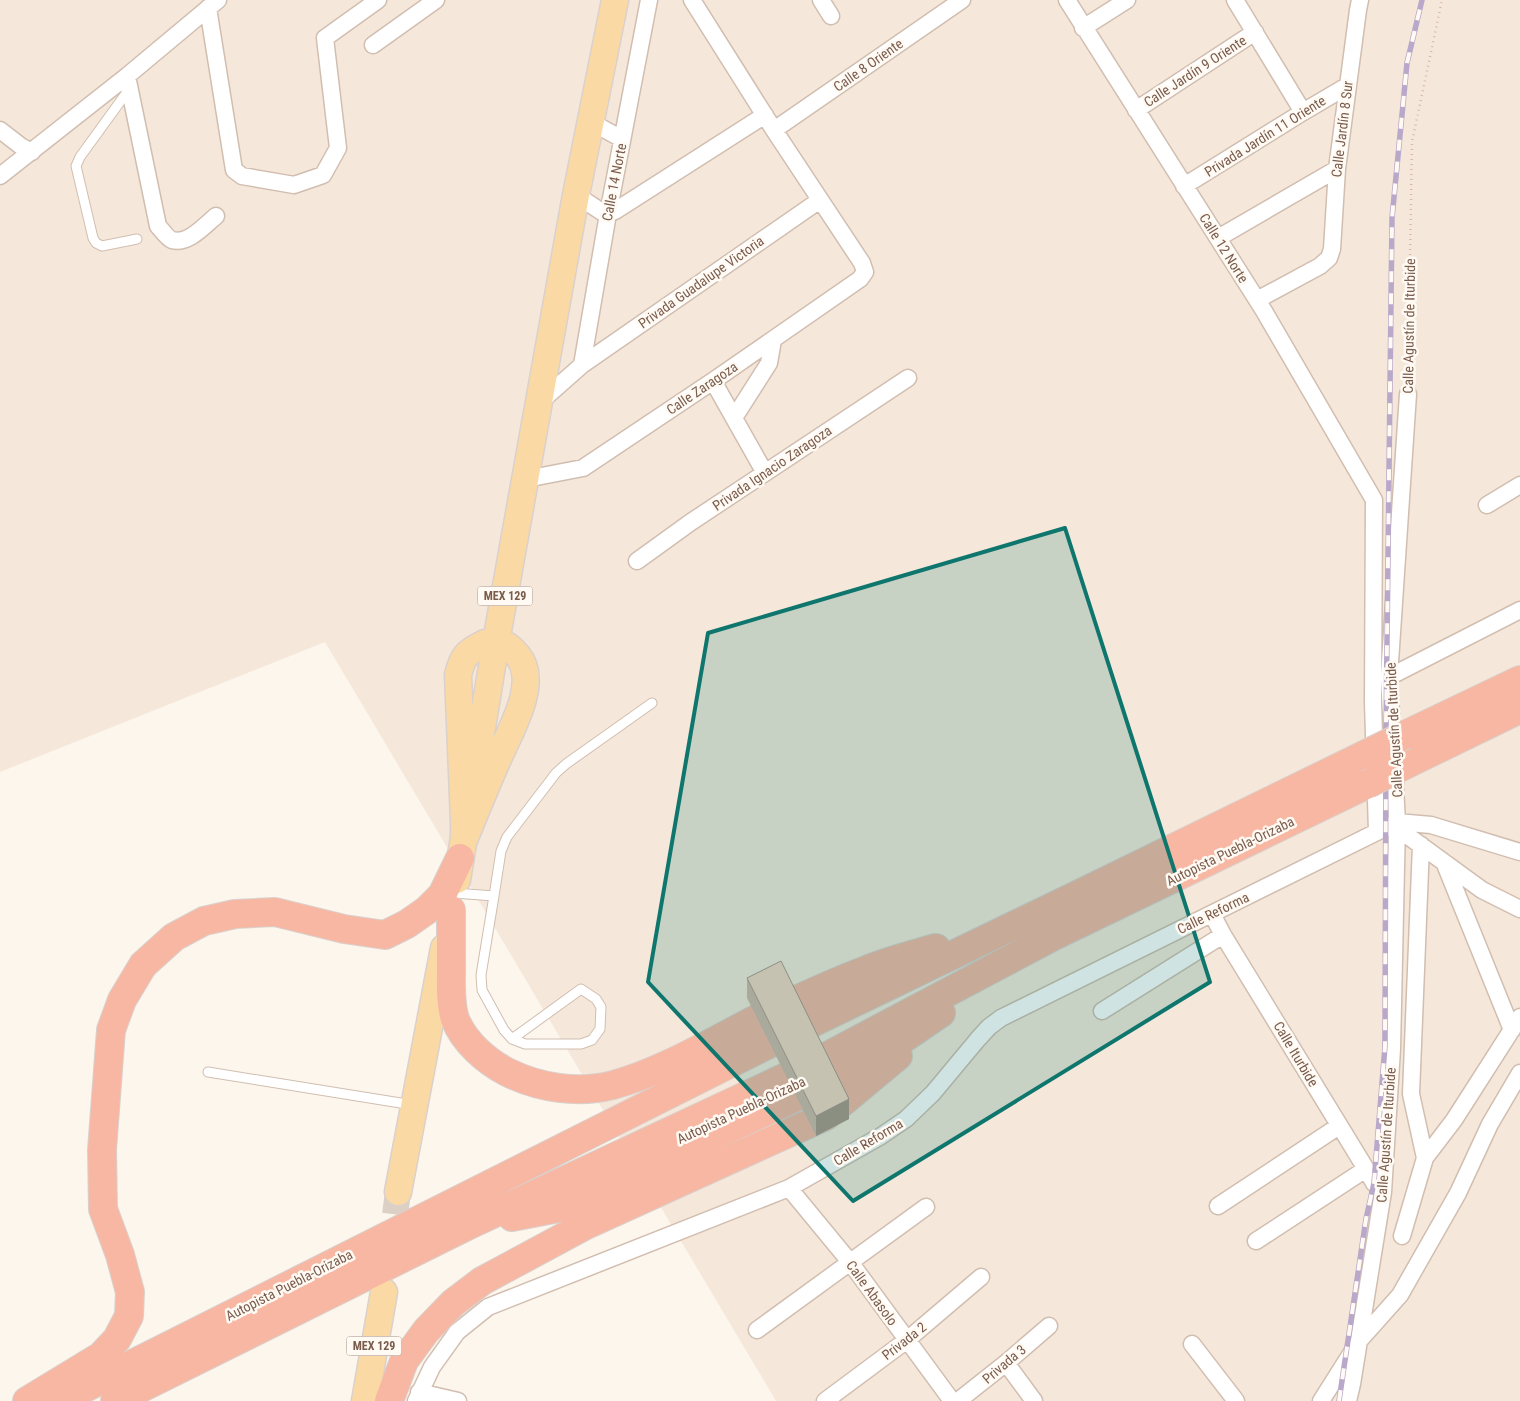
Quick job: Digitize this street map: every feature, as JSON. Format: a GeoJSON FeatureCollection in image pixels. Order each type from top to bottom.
{"type":"FeatureCollection","features":[{"type":"Feature","properties":{"kind":"highway","name":"Autopista Puebla-Orizaba"},"geometry":{"type":"LineString","coordinates":[[59,1401],[785,1036],[1520,680]]}},
{"type":"Feature","properties":{"kind":"highway","name":"Autopista Puebla-Orizaba"},"geometry":{"type":"LineString","coordinates":[[115,1401],[467,1226],[802,1069],[1054,936],[1520,709]]}},
{"type":"Feature","properties":{"kind":"highway"},"geometry":{"type":"LineString","coordinates":[[27,1401],[101,1356],[117,1339],[129,1316],[130,1292],[120,1255],[103,1209],[102,1150],[111,1030],[122,1000],[144,965],[174,937],[204,921],[235,914],[275,912],[344,929],[385,935],[407,924],[427,910],[442,895],[462,849]]}},
{"type":"Feature","properties":{"kind":"highway"},"geometry":{"type":"LineString","coordinates":[[453,901],[451,994],[455,1017],[460,1029],[472,1045],[501,1069],[533,1082],[570,1089],[613,1085],[659,1068],[774,1010],[864,970],[976,935],[1071,898]]}},
{"type":"Feature","properties":{"kind":"highway","name":"Autopista Puebla-Orizaba"},"geometry":{"type":"LineString","coordinates":[[518,1169],[549,1164],[679,1116],[886,1012],[986,956],[1071,898]]}},
{"type":"Feature","properties":{"kind":"highway","name":"Autopista Puebla-Orizaba"},"geometry":{"type":"LineString","coordinates":[[467,1226],[564,1207],[670,1172],[819,1102],[906,1049],[1054,936]]}},
{"type":"Feature","properties":{"kind":"highway","name":"Autopista Puebla-Orizaba"},"geometry":{"type":"LineString","coordinates":[[564,1207],[813,1088],[900,1041],[1054,936]]}},
{"type":"Feature","properties":{"kind":"highway"},"geometry":{"type":"LineString","coordinates":[[389,1401],[404,1361],[426,1331],[453,1303],[482,1281],[586,1225],[826,1116],[906,1049]]}},
{"type":"Feature","properties":{"kind":"main road","name":"MEX 129"},"geometry":{"type":"LineString","coordinates":[[398,1192],[453,901],[496,642],[576,195],[615,0]]}},
{"type":"Feature","properties":{"kind":"main road"},"geometry":{"type":"LineString","coordinates":[[462,849],[518,714],[525,690],[526,674],[522,661],[512,648],[503,643],[496,642]]}},
{"type":"Feature","properties":{"kind":"main road","name":"MEX 129"},"geometry":{"type":"LineString","coordinates":[[365,1401],[384,1292]]}},
{"type":"Feature","properties":{"kind":"street"},"geometry":{"type":"LineString","coordinates":[[213,4],[234,170],[242,176],[294,185],[323,175],[338,148],[325,38],[378,0]]}},
{"type":"Feature","properties":{"kind":"street"},"geometry":{"type":"LineString","coordinates":[[373,45],[436,0]]}},
{"type":"Feature","properties":{"kind":"street","name":"Calle 14 Norte"},"geometry":{"type":"LineString","coordinates":[[582,365],[608,214],[649,0]]}},
{"type":"Feature","properties":{"kind":"street"},"geometry":{"type":"LineString","coordinates":[[692,0],[820,200]]}},
{"type":"Feature","properties":{"kind":"street"},"geometry":{"type":"LineString","coordinates":[[820,0],[831,16]]}},
{"type":"Feature","properties":{"kind":"street","name":"Calle 8 Oriente"},"geometry":{"type":"LineString","coordinates":[[774,130],[962,0]]}},
{"type":"Feature","properties":{"kind":"street","name":"Calle 12 Norte"},"geometry":{"type":"LineString","coordinates":[[1067,0],[1257,300],[1374,500],[1373,702],[1377,832]]}},
{"type":"Feature","properties":{"kind":"street"},"geometry":{"type":"LineString","coordinates":[[1083,28],[1127,0]]}},
{"type":"Feature","properties":{"kind":"street"},"geometry":{"type":"LineString","coordinates":[[1235,0],[1303,112]]}},
{"type":"Feature","properties":{"kind":"street","name":"Calle Jardín 8 Sur"},"geometry":{"type":"LineString","coordinates":[[1257,300],[1320,266],[1329,258],[1332,249],[1336,169],[1356,3]]}},
{"type":"Feature","properties":{"kind":"street"},"geometry":{"type":"LineString","coordinates":[[0,176],[129,82],[213,4]]}},
{"type":"Feature","properties":{"kind":"street","name":"Calle Jardín 9 Oriente"},"geometry":{"type":"LineString","coordinates":[[1136,110],[1255,32]]}},
{"type":"Feature","properties":{"kind":"street"},"geometry":{"type":"LineString","coordinates":[[129,82],[158,226],[171,239],[180,241],[189,237],[216,216]]}},
{"type":"Feature","properties":{"kind":"street","name":"Privada Jardín 11 Oriente"},"geometry":{"type":"LineString","coordinates":[[1184,186],[1347,86]]}},
{"type":"Feature","properties":{"kind":"street"},"geometry":{"type":"LineString","coordinates":[[576,195],[602,212],[608,214],[615,211],[765,114]]}},
{"type":"Feature","properties":{"kind":"street"},"geometry":{"type":"LineString","coordinates":[[591,122],[622,139]]}},
{"type":"Feature","properties":{"kind":"street"},"geometry":{"type":"LineString","coordinates":[[0,130],[22,147],[32,152]]}},
{"type":"Feature","properties":{"kind":"street"},"geometry":{"type":"LineString","coordinates":[[1218,238],[1336,169]]}},
{"type":"Feature","properties":{"kind":"street","name":"Calle Zaragoza"},"geometry":{"type":"LineString","coordinates":[[526,478],[583,468],[860,279],[865,272],[862,263],[820,200]]}},
{"type":"Feature","properties":{"kind":"street","name":"Privada Guadalupe Victoria"},"geometry":{"type":"LineString","coordinates":[[539,403],[582,365],[820,200]]}},
{"type":"Feature","properties":{"kind":"street"},"geometry":{"type":"LineString","coordinates":[[734,418],[769,363],[773,340]]}},
{"type":"Feature","properties":{"kind":"street","name":"Privada Ignacio Zaragoza"},"geometry":{"type":"LineString","coordinates":[[637,561],[691,522],[908,378]]}},
{"type":"Feature","properties":{"kind":"street"},"geometry":{"type":"LineString","coordinates":[[713,381],[765,473]]}},
{"type":"Feature","properties":{"kind":"street","name":"Calle Agustín de Iturbide"},"geometry":{"type":"LineString","coordinates":[[1348,1401],[1383,1192],[1392,1049],[1397,825],[1389,676],[1408,394]]}},
{"type":"Feature","properties":{"kind":"street"},"geometry":{"type":"LineString","coordinates":[[1487,505],[1520,485]]}},
{"type":"Feature","properties":{"kind":"street"},"geometry":{"type":"LineString","coordinates":[[1389,676],[1520,610]]}},
{"type":"Feature","properties":{"kind":"street"},"geometry":{"type":"LineString","coordinates":[[1397,825],[1482,890],[1520,909]]}},
{"type":"Feature","properties":{"kind":"street"},"geometry":{"type":"LineString","coordinates":[[1397,825],[1430,825],[1520,852]]}},
{"type":"Feature","properties":{"kind":"street","name":"Calle Reforma"},"geometry":{"type":"LineString","coordinates":[[418,1397],[432,1367],[457,1332],[488,1307],[789,1188],[882,1136],[906,1119],[932,1093],[989,1027],[1001,1018],[1377,832],[1397,825]]}},
{"type":"Feature","properties":{"kind":"street"},"geometry":{"type":"LineString","coordinates":[[1421,845],[1411,1094],[1425,1158]]}},
{"type":"Feature","properties":{"kind":"street"},"geometry":{"type":"LineString","coordinates":[[1402,1236],[1425,1158],[1454,1120],[1516,1023],[1444,862]]}},
{"type":"Feature","properties":{"kind":"street","name":"Calle Iturbide"},"geometry":{"type":"LineString","coordinates":[[1212,914],[1374,1183],[1383,1192]]}},
{"type":"Feature","properties":{"kind":"street"},"geometry":{"type":"LineString","coordinates":[[1102,1011],[1223,935]]}},
{"type":"Feature","properties":{"kind":"street"},"geometry":{"type":"LineString","coordinates":[[1321,1401],[1358,1341],[1400,1295],[1458,1192],[1490,1124],[1520,1073]]}},
{"type":"Feature","properties":{"kind":"street"},"geometry":{"type":"LineString","coordinates":[[1218,1206],[1339,1126]]}},
{"type":"Feature","properties":{"kind":"street"},"geometry":{"type":"LineString","coordinates":[[1256,1241],[1366,1169]]}},
{"type":"Feature","properties":{"kind":"street","name":"Calle Abasolo"},"geometry":{"type":"LineString","coordinates":[[789,1188],[850,1262],[952,1401]]}},
{"type":"Feature","properties":{"kind":"street"},"geometry":{"type":"LineString","coordinates":[[757,1330],[926,1207]]}},
{"type":"Feature","properties":{"kind":"street","name":"Privada 2"},"geometry":{"type":"LineString","coordinates":[[825,1401],[907,1340],[981,1277]]}},
{"type":"Feature","properties":{"kind":"street","name":"Privada 3"},"geometry":{"type":"LineString","coordinates":[[958,1401],[1049,1326]]}},
{"type":"Feature","properties":{"kind":"street"},"geometry":{"type":"LineString","coordinates":[[1192,1344],[1236,1401]]}},
{"type":"Feature","properties":{"kind":"street"},"geometry":{"type":"LineString","coordinates":[[1006,1363],[1034,1401]]}},
{"type":"Feature","properties":{"kind":"street"},"geometry":{"type":"LineString","coordinates":[[418,1397],[458,1401]]}},
{"type":"Feature","properties":{"kind":"lane"},"geometry":{"type":"LineString","coordinates":[[129,82],[76,166],[93,238],[96,243],[102,246],[137,239]]}},
{"type":"Feature","properties":{"kind":"lane"},"geometry":{"type":"LineString","coordinates":[[512,1038],[581,990],[596,999],[601,1007],[600,1029],[592,1040],[581,1044],[525,1044],[512,1038],[504,1030],[482,990],[481,975],[501,851],[507,837],[556,773],[652,704]]}},
{"type":"Feature","properties":{"kind":"lane"},"geometry":{"type":"LineString","coordinates":[[453,901],[494,896]]}},
{"type":"Feature","properties":{"kind":"lane"},"geometry":{"type":"LineString","coordinates":[[208,1072],[414,1105]]}},
{"type":"Feature","properties":{"kind":"path","name":"Calle Agustín de Iturbide"},"geometry":{"type":"LineString","coordinates":[[1408,394],[1412,142],[1442,0]]}},
{"type":"Feature","properties":{"kind":"highlighted area"},"geometry":{"type":"Polygon","coordinates":[[[1065,528],[1210,982],[853,1201],[648,982],[708,633],[1065,528]]]}},
{"type":"Feature","properties":{"kind":"shaded area"},"geometry":{"type":"Polygon","coordinates":[[[0,0],[1520,0],[1520,1401],[776,1401],[325,642],[0,772],[0,0]]]}},
{"type":"Feature","properties":{"kind":"building"},"geometry":{"type":"Polygon","coordinates":[[[781,961],[849,1099],[816,1116],[747,978],[781,961]]]}},
{"type":"Feature","properties":{"kind":"tunnel"},"geometry":{"type":"LineString","coordinates":[[390,1253],[398,1192]]}},
{"type":"Feature","properties":{"kind":"railway"},"geometry":{"type":"LineString","coordinates":[[1339,1401],[1366,1219],[1374,1183],[1385,1046],[1386,727],[1392,218],[1407,63],[1422,0]]}}]}
